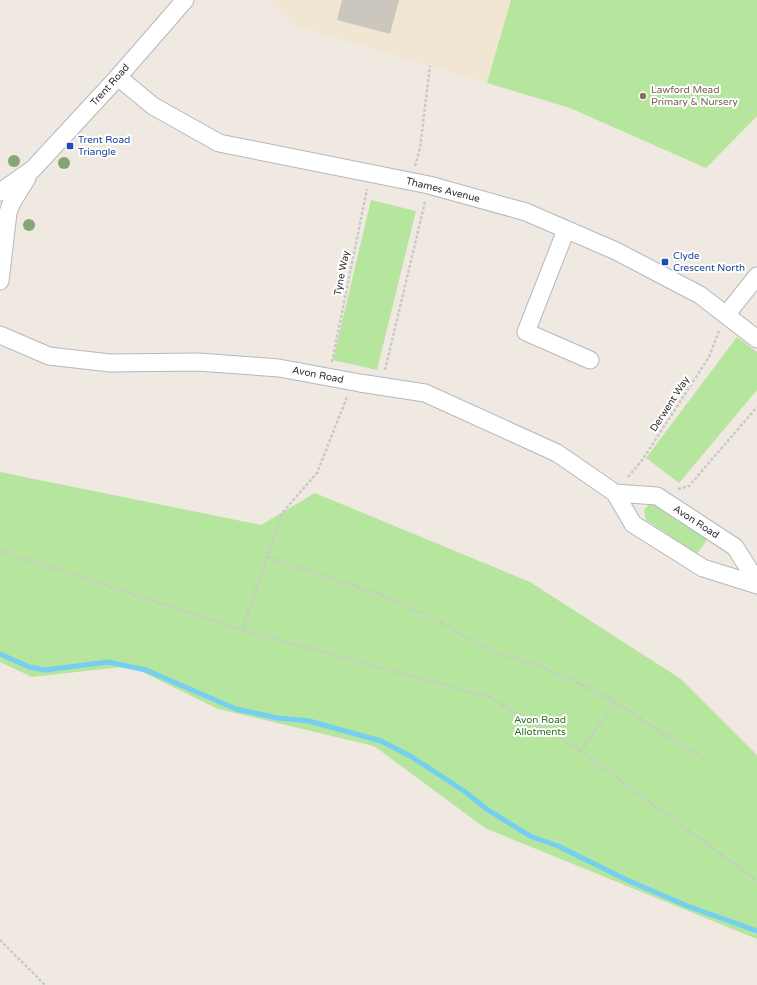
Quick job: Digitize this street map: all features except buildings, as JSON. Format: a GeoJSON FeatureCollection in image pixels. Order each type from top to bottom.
{"type":"FeatureCollection","features":[{"type":"Feature","properties":{"kind":"street","name":"Trent Road"},"geometry":{"type":"LineString","coordinates":[[0,281],[11,204],[33,169],[185,0]]}},
{"type":"Feature","properties":{"kind":"street","name":"Thames Avenue"},"geometry":{"type":"LineString","coordinates":[[118,76],[153,106],[219,143],[429,186],[526,212],[616,251],[693,292],[757,339]]}},
{"type":"Feature","properties":{"kind":"street","name":"Trent Road"},"geometry":{"type":"LineString","coordinates":[[0,192],[33,169]]}},
{"type":"Feature","properties":{"kind":"street"},"geometry":{"type":"LineString","coordinates":[[566,230],[526,332],[590,360]]}},
{"type":"Feature","properties":{"kind":"street"},"geometry":{"type":"LineString","coordinates":[[726,315],[757,276]]}},
{"type":"Feature","properties":{"kind":"street","name":"Avon Road"},"geometry":{"type":"LineString","coordinates":[[0,335],[49,356],[110,363],[198,362],[279,368],[329,376],[353,382],[381,385],[425,393],[550,450],[615,493],[633,524],[703,568],[757,584]]}},
{"type":"Feature","properties":{"kind":"street","name":"Avon Road"},"geometry":{"type":"LineString","coordinates":[[615,493],[657,496],[735,547],[757,584]]}},
{"type":"Feature","properties":{"kind":"path"},"geometry":{"type":"LineString","coordinates":[[411,182],[420,148],[430,66]]}},
{"type":"Feature","properties":{"kind":"path","name":"Tyne Way"},"geometry":{"type":"LineString","coordinates":[[329,376],[370,174]]}},
{"type":"Feature","properties":{"kind":"path"},"geometry":{"type":"LineString","coordinates":[[381,385],[429,186]]}},
{"type":"Feature","properties":{"kind":"path","name":"Derwent Way"},"geometry":{"type":"LineString","coordinates":[[615,493],[643,459],[709,357],[726,315]]}},
{"type":"Feature","properties":{"kind":"path"},"geometry":{"type":"LineString","coordinates":[[242,630],[282,513],[317,473],[353,382]]}},
{"type":"Feature","properties":{"kind":"path"},"geometry":{"type":"LineString","coordinates":[[657,496],[689,486],[757,407]]}},
{"type":"Feature","properties":{"kind":"path"},"geometry":{"type":"LineString","coordinates":[[0,551],[242,630],[489,697],[581,751],[757,881]]}},
{"type":"Feature","properties":{"kind":"path"},"geometry":{"type":"LineString","coordinates":[[267,557],[381,595],[437,620],[491,651],[537,665],[577,682],[615,702],[705,760]]}},
{"type":"Feature","properties":{"kind":"path"},"geometry":{"type":"LineString","coordinates":[[581,751],[615,702]]}},
{"type":"Feature","properties":{"kind":"path"},"geometry":{"type":"LineString","coordinates":[[0,940],[45,985]]}},
{"type":"Feature","properties":{"kind":"shaded area","name":"Lawford Mead Primary & Nursery"},"geometry":{"type":"Polygon","coordinates":[[[269,0],[757,0],[757,116],[706,168],[570,108],[296,26],[269,0]]]}},
{"type":"Feature","properties":{"kind":"green space","name":"Lawford Mead Primary & Nursery"},"geometry":{"type":"Polygon","coordinates":[[[511,0],[757,0],[757,116],[706,168],[570,108],[487,83],[511,0]]]}},
{"type":"Feature","properties":{"kind":"green space"},"geometry":{"type":"Polygon","coordinates":[[[371,200],[416,211],[377,370],[333,360],[371,200]]]}},
{"type":"Feature","properties":{"kind":"green space"},"geometry":{"type":"Polygon","coordinates":[[[737,337],[757,352],[757,390],[679,483],[646,458],[737,337]]]}},
{"type":"Feature","properties":{"kind":"green space","name":"Avon Road Allotments"},"geometry":{"type":"Polygon","coordinates":[[[0,472],[261,525],[315,493],[530,582],[681,679],[757,755],[757,939],[485,828],[374,746],[218,709],[130,666],[32,677],[0,662],[0,472]]]}},
{"type":"Feature","properties":{"kind":"green space"},"geometry":{"type":"Polygon","coordinates":[[[655,503],[709,537],[697,554],[646,520],[644,510],[649,504],[655,503]]]}},
{"type":"Feature","properties":{"kind":"waterway"},"geometry":{"type":"LineString","coordinates":[[0,654],[29,667],[45,670],[108,662],[146,670],[236,709],[278,718],[309,721],[381,741],[412,757],[464,791],[488,810],[530,836],[558,846],[627,880],[690,907],[757,931]]}},
{"type":"Feature","properties":{"kind":"place","name":"Lawford Mead Primary & Nursery"},"geometry":{"type":"Point","coordinates":[643,96]}},
{"type":"Feature","properties":{"kind":"place","name":"Trent Road Triangle"},"geometry":{"type":"Point","coordinates":[70,146]}},
{"type":"Feature","properties":{"kind":"place","name":"Clyde Crescent North"},"geometry":{"type":"Point","coordinates":[665,262]}}]}
